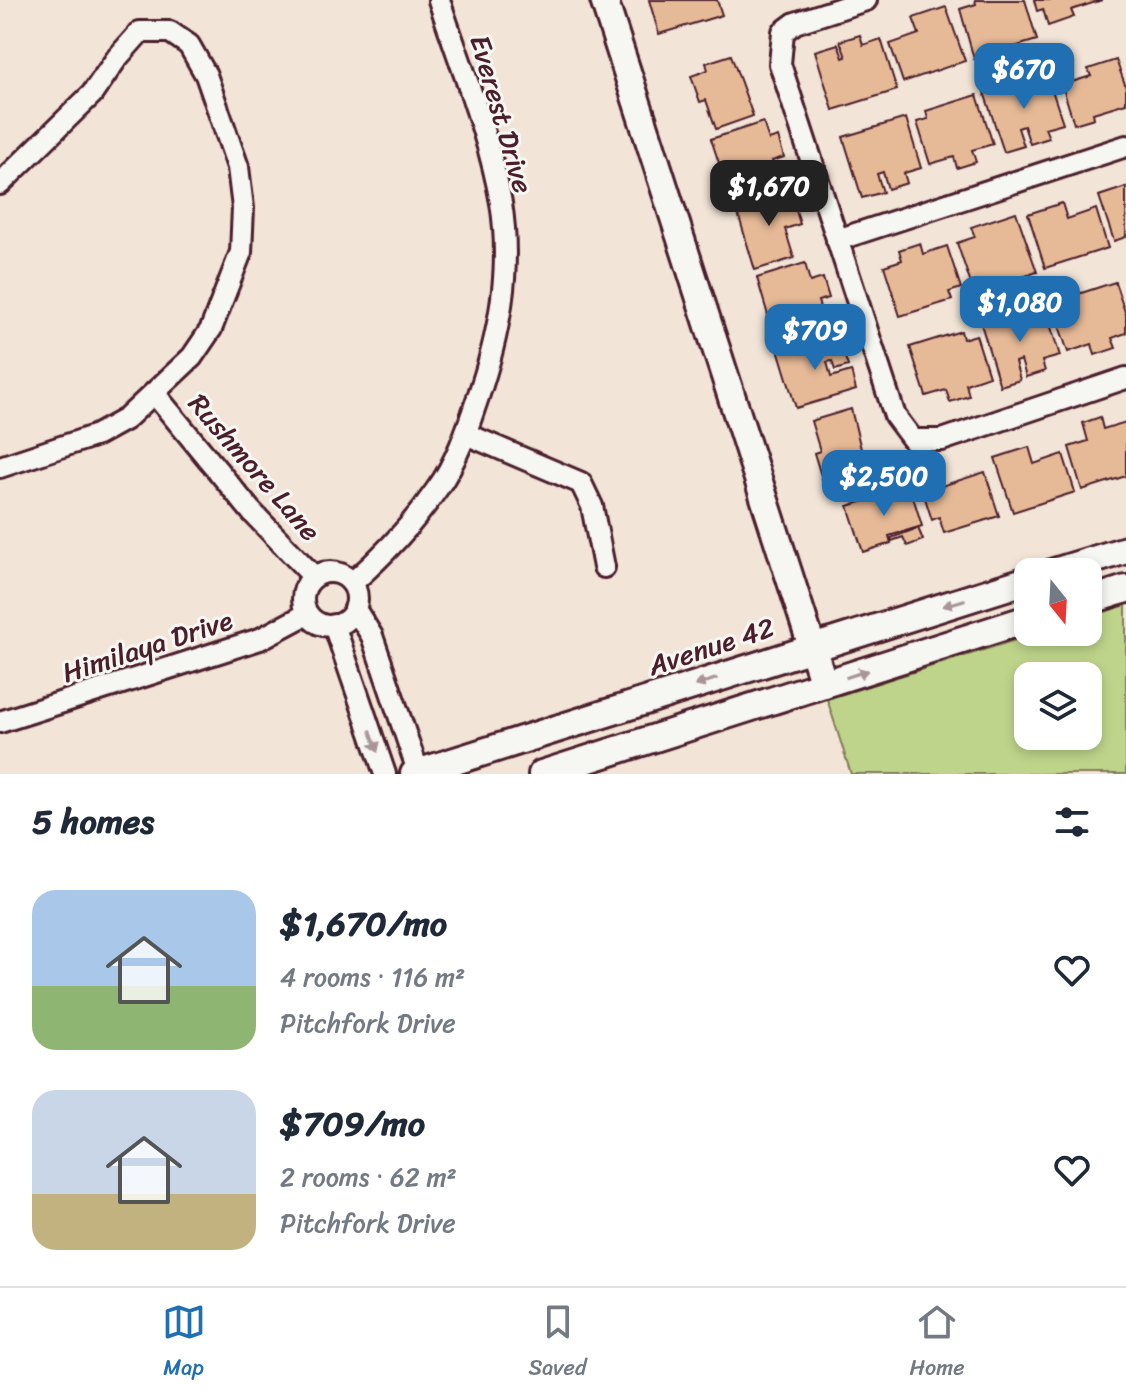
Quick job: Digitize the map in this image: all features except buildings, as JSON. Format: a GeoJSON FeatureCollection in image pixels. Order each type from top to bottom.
{"type":"FeatureCollection","features":[{"type":"Feature","properties":{"kind":"street","name":"Everest Drive"},"geometry":{"type":"LineString","coordinates":[[352,583],[394,544],[439,487],[466,434],[490,363],[502,314],[505,259],[501,206],[491,158],[439,0]]}},
{"type":"Feature","properties":{"kind":"street"},"geometry":{"type":"LineString","coordinates":[[604,0],[824,684]]}},
{"type":"Feature","properties":{"kind":"street"},"geometry":{"type":"LineString","coordinates":[[866,0],[795,23],[783,32],[780,64],[895,416],[913,440],[942,440],[1126,378]]}},
{"type":"Feature","properties":{"kind":"street"},"geometry":{"type":"LineString","coordinates":[[0,184],[92,94],[140,32],[170,32],[189,45],[206,75],[238,167],[243,208],[241,252],[229,290],[211,329],[192,357],[126,419],[97,435],[0,467]]}},
{"type":"Feature","properties":{"kind":"street"},"geometry":{"type":"LineString","coordinates":[[837,240],[1126,146]]}},
{"type":"Feature","properties":{"kind":"street","name":"Rushmore Lane"},"geometry":{"type":"LineString","coordinates":[[154,393],[251,511],[314,577]]}},
{"type":"Feature","properties":{"kind":"street"},"geometry":{"type":"LineString","coordinates":[[466,434],[581,483],[592,506],[604,567]]}},
{"type":"Feature","properties":{"kind":"street"},"geometry":{"type":"LineString","coordinates":[[1100,558],[1126,550]]}},
{"type":"Feature","properties":{"kind":"street","name":"Rushmore Lane"},"geometry":{"type":"LineString","coordinates":[[307,614],[303,599],[308,583],[314,577],[330,572],[346,577],[352,583]]}},
{"type":"Feature","properties":{"kind":"street"},"geometry":{"type":"LineString","coordinates":[[307,614],[319,624],[334,625],[347,620],[357,600],[352,583]]}},
{"type":"Feature","properties":{"kind":"street","name":"Avenue 42"},"geometry":{"type":"LineString","coordinates":[[417,773],[1014,584]]}},
{"type":"Feature","properties":{"kind":"street"},"geometry":{"type":"LineString","coordinates":[[1102,597],[1126,589]]}},
{"type":"Feature","properties":{"kind":"street"},"geometry":{"type":"LineString","coordinates":[[355,609],[372,636],[417,773]]}},
{"type":"Feature","properties":{"kind":"street","name":"Himilaya Drive"},"geometry":{"type":"LineString","coordinates":[[0,722],[260,639],[307,614]]}},
{"type":"Feature","properties":{"kind":"street"},"geometry":{"type":"LineString","coordinates":[[542,774],[1014,623]]}},
{"type":"Feature","properties":{"kind":"street"},"geometry":{"type":"LineString","coordinates":[[334,625],[385,774]]}},
{"type":"Feature","properties":{"kind":"street"},"geometry":{"type":"LineString","coordinates":[[359,697],[390,686]]}},
{"type":"Feature","properties":{"kind":"green space"},"geometry":{"type":"Polygon","coordinates":[[[1126,605],[1126,774],[851,774],[827,699],[1014,640],[1014,646],[1102,646],[1102,613],[1126,605]]]}}]}
